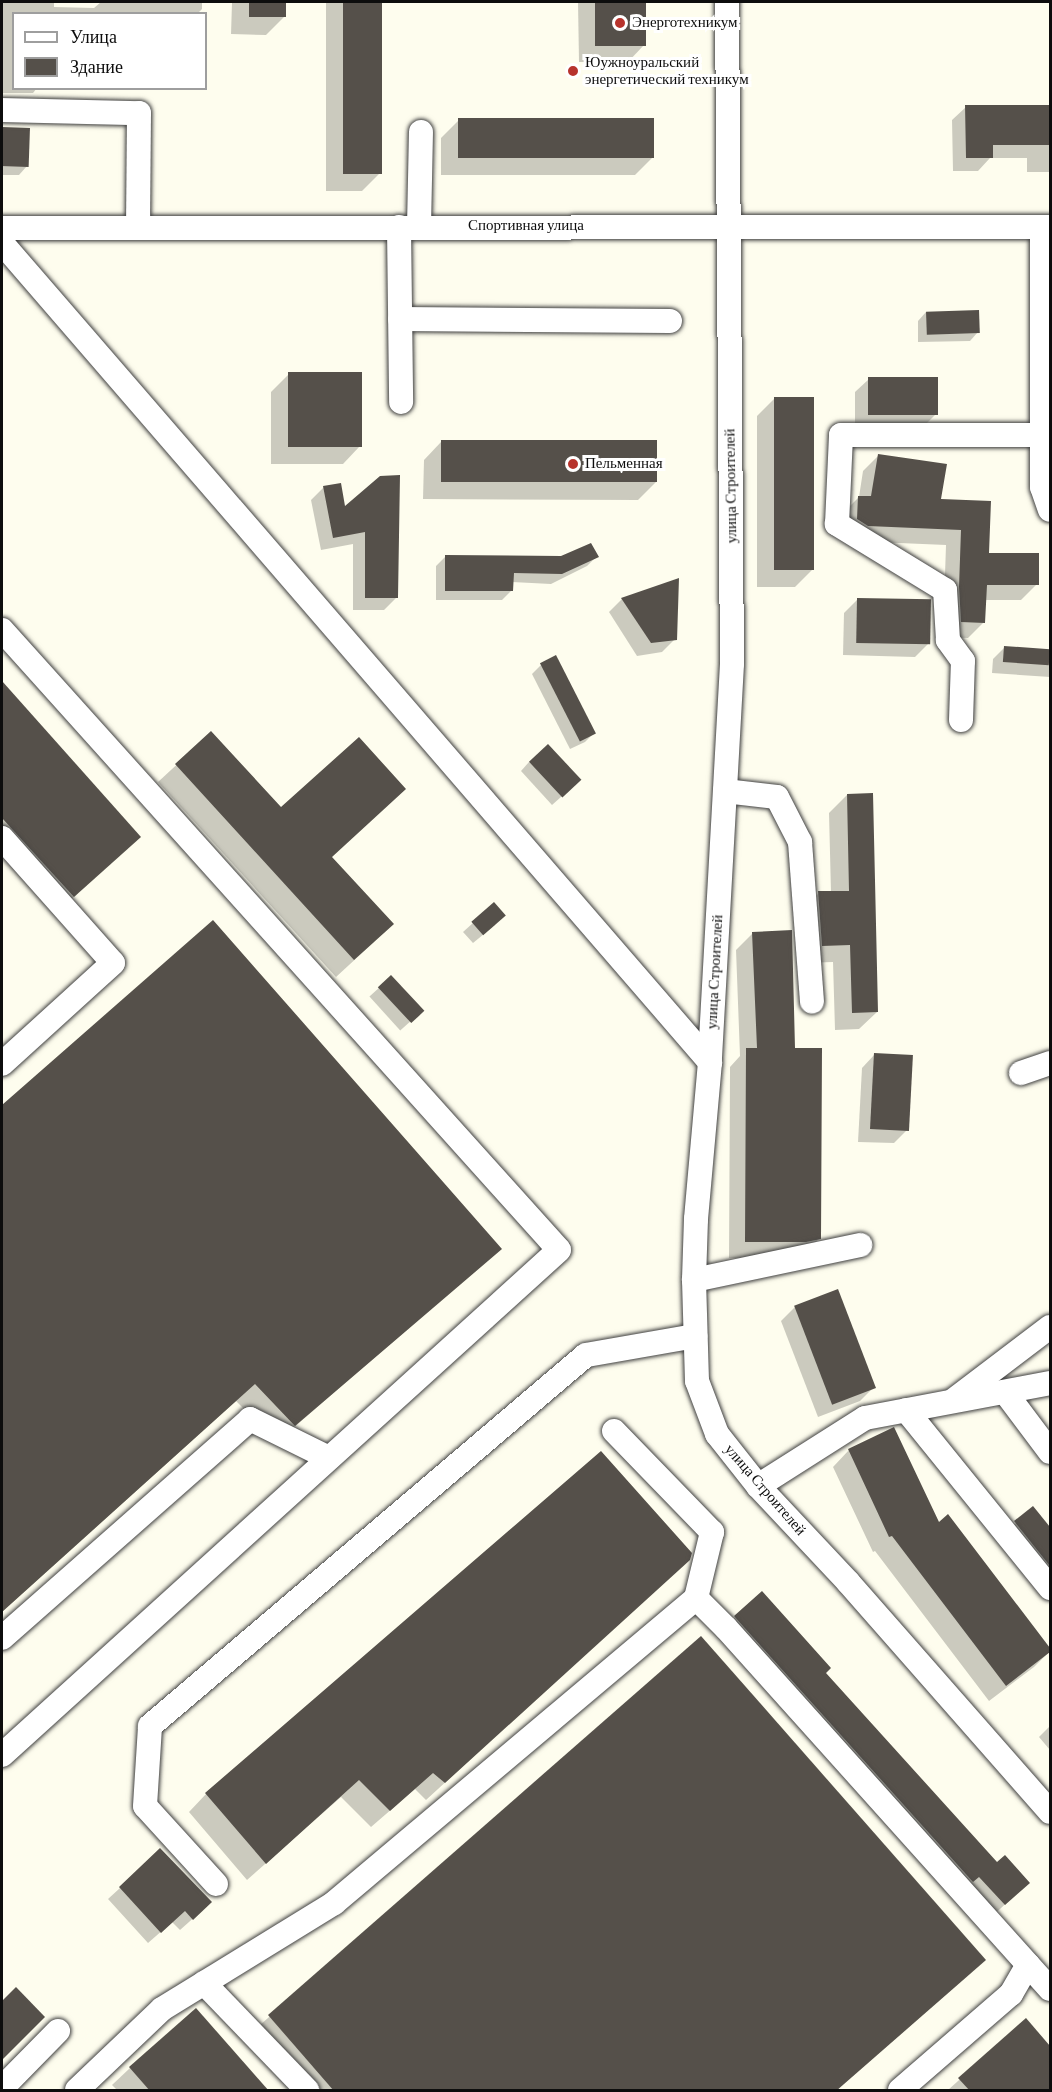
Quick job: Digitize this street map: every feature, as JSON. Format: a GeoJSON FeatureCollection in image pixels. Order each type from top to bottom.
{"type":"FeatureCollection","features":[{"type":"Feature","properties":{"kind":"street","name":"улица Строителей"},"geometry":{"type":"LineString","coordinates":[[728,2],[732,664],[710,1062],[696,1219],[694,1280],[697,1381],[717,1434],[758,1486],[848,1582],[1050,1812]]}},
{"type":"Feature","properties":{"kind":"street"},"geometry":{"type":"LineString","coordinates":[[2,111],[139,112],[138,228]]}},
{"type":"Feature","properties":{"kind":"street"},"geometry":{"type":"LineString","coordinates":[[401,402],[400,319],[409,227],[422,132]]}},
{"type":"Feature","properties":{"kind":"street","name":"Спортивная улица"},"geometry":{"type":"LineString","coordinates":[[2,228],[1046,227]]}},
{"type":"Feature","properties":{"kind":"street"},"geometry":{"type":"LineString","coordinates":[[1046,227],[1042,487],[1050,510]]}},
{"type":"Feature","properties":{"kind":"street"},"geometry":{"type":"LineString","coordinates":[[2,243],[710,1062]]}},
{"type":"Feature","properties":{"kind":"street"},"geometry":{"type":"LineString","coordinates":[[400,319],[670,321]]}},
{"type":"Feature","properties":{"kind":"street"},"geometry":{"type":"LineString","coordinates":[[961,720],[963,661],[948,640],[945,590],[837,524],[841,435],[1042,435]]}},
{"type":"Feature","properties":{"kind":"street"},"geometry":{"type":"LineString","coordinates":[[2,630],[559,1250],[2,1755]]}},
{"type":"Feature","properties":{"kind":"street"},"geometry":{"type":"LineString","coordinates":[[725,791],[777,797],[800,842],[812,1002]]}},
{"type":"Feature","properties":{"kind":"street"},"geometry":{"type":"LineString","coordinates":[[2,838],[113,963],[2,1064]]}},
{"type":"Feature","properties":{"kind":"street"},"geometry":{"type":"LineString","coordinates":[[1021,1073],[1050,1063]]}},
{"type":"Feature","properties":{"kind":"street"},"geometry":{"type":"LineString","coordinates":[[694,1280],[860,1245]]}},
{"type":"Feature","properties":{"kind":"street"},"geometry":{"type":"LineString","coordinates":[[950,1402],[1050,1327]]}},
{"type":"Feature","properties":{"kind":"street"},"geometry":{"type":"LineString","coordinates":[[216,1884],[145,1806],[150,1726],[586,1355],[695,1336]]}},
{"type":"Feature","properties":{"kind":"street"},"geometry":{"type":"LineString","coordinates":[[758,1486],[865,1418],[1050,1383]]}},
{"type":"Feature","properties":{"kind":"street"},"geometry":{"type":"LineString","coordinates":[[1005,1392],[1050,1452]]}},
{"type":"Feature","properties":{"kind":"street"},"geometry":{"type":"LineString","coordinates":[[906,1410],[1050,1588]]}},
{"type":"Feature","properties":{"kind":"street"},"geometry":{"type":"LineString","coordinates":[[2,1638],[250,1419],[329,1458]]}},
{"type":"Feature","properties":{"kind":"street"},"geometry":{"type":"LineString","coordinates":[[77,2091],[162,2009],[334,1903],[696,1598],[712,1532],[614,1431]]}},
{"type":"Feature","properties":{"kind":"street"},"geometry":{"type":"LineString","coordinates":[[696,1598],[726,1628],[1050,1989]]}},
{"type":"Feature","properties":{"kind":"street"},"geometry":{"type":"LineString","coordinates":[[900,2091],[1011,1994],[1028,1965]]}},
{"type":"Feature","properties":{"kind":"street"},"geometry":{"type":"LineString","coordinates":[[204,1983],[307,2091]]}},
{"type":"Feature","properties":{"kind":"street"},"geometry":{"type":"LineString","coordinates":[[2,2088],[58,2031]]}},
{"type":"Feature","properties":{"kind":"building"},"geometry":{"type":"Polygon","coordinates":[[[249,2],[286,2],[286,17],[249,17],[249,2]]]}},
{"type":"Feature","properties":{"kind":"building"},"geometry":{"type":"Polygon","coordinates":[[[343,2],[382,2],[382,174],[343,174],[343,2]]]}},
{"type":"Feature","properties":{"kind":"building","name":"Энерготехникум"},"geometry":{"type":"Polygon","coordinates":[[[595,2],[646,2],[646,46],[595,46],[595,2]]]}},
{"type":"Feature","properties":{"kind":"building"},"geometry":{"type":"Polygon","coordinates":[[[965,105],[1050,105],[1050,145],[993,145],[993,158],[966,158],[965,105]]]}},
{"type":"Feature","properties":{"kind":"building"},"geometry":{"type":"Polygon","coordinates":[[[458,118],[654,118],[654,158],[458,158],[458,118]]]}},
{"type":"Feature","properties":{"kind":"building"},"geometry":{"type":"Polygon","coordinates":[[[2,127],[30,128],[29,167],[2,166],[2,127]]]}},
{"type":"Feature","properties":{"kind":"building"},"geometry":{"type":"Polygon","coordinates":[[[979,310],[980,333],[927,335],[926,312],[979,310]]]}},
{"type":"Feature","properties":{"kind":"building"},"geometry":{"type":"Polygon","coordinates":[[[288,372],[362,372],[362,447],[288,447],[288,372]]]}},
{"type":"Feature","properties":{"kind":"building"},"geometry":{"type":"Polygon","coordinates":[[[868,377],[938,377],[938,415],[868,415],[868,377]]]}},
{"type":"Feature","properties":{"kind":"building"},"geometry":{"type":"Polygon","coordinates":[[[774,397],[814,397],[814,570],[774,570],[774,397]]]}},
{"type":"Feature","properties":{"kind":"building"},"geometry":{"type":"Polygon","coordinates":[[[441,440],[657,440],[657,482],[441,482],[441,440]]]}},
{"type":"Feature","properties":{"kind":"building"},"geometry":{"type":"Polygon","coordinates":[[[878,454],[947,464],[941,499],[991,501],[989,553],[1039,553],[1039,585],[987,585],[985,623],[961,622],[959,587],[961,530],[868,526],[857,519],[858,496],[871,496],[878,454]]]}},
{"type":"Feature","properties":{"kind":"building"},"geometry":{"type":"Polygon","coordinates":[[[400,475],[398,598],[365,598],[365,532],[333,538],[323,486],[341,483],[345,506],[380,476],[400,475]]]}},
{"type":"Feature","properties":{"kind":"building"},"geometry":{"type":"Polygon","coordinates":[[[591,543],[599,557],[562,574],[514,573],[513,591],[445,591],[445,555],[561,556],[591,543]]]}},
{"type":"Feature","properties":{"kind":"building"},"geometry":{"type":"Polygon","coordinates":[[[679,578],[677,640],[651,643],[621,598],[679,578]]]}},
{"type":"Feature","properties":{"kind":"building"},"geometry":{"type":"Polygon","coordinates":[[[857,598],[931,599],[930,644],[856,643],[857,598]]]}},
{"type":"Feature","properties":{"kind":"building"},"geometry":{"type":"Polygon","coordinates":[[[1004,646],[1050,649],[1049,665],[1003,662],[1004,646]]]}},
{"type":"Feature","properties":{"kind":"building"},"geometry":{"type":"Polygon","coordinates":[[[556,655],[596,733],[580,742],[540,663],[556,655]]]}},
{"type":"Feature","properties":{"kind":"building"},"geometry":{"type":"Polygon","coordinates":[[[2,681],[141,837],[74,897],[2,818],[2,681]]]}},
{"type":"Feature","properties":{"kind":"building"},"geometry":{"type":"Polygon","coordinates":[[[211,731],[281,807],[359,737],[406,789],[332,857],[394,924],[354,960],[175,764],[211,731]]]}},
{"type":"Feature","properties":{"kind":"building"},"geometry":{"type":"Polygon","coordinates":[[[548,744],[581,780],[562,798],[529,762],[548,744]]]}},
{"type":"Feature","properties":{"kind":"building"},"geometry":{"type":"Polygon","coordinates":[[[873,793],[878,1012],[852,1013],[850,945],[822,946],[818,891],[849,891],[847,794],[873,793]]]}},
{"type":"Feature","properties":{"kind":"building"},"geometry":{"type":"Polygon","coordinates":[[[494,902],[506,916],[483,935],[471,922],[494,902]]]}},
{"type":"Feature","properties":{"kind":"building"},"geometry":{"type":"Polygon","coordinates":[[[213,920],[502,1249],[295,1426],[255,1384],[2,1612],[2,1105],[213,920]]]}},
{"type":"Feature","properties":{"kind":"building"},"geometry":{"type":"Polygon","coordinates":[[[792,930],[795,1048],[822,1048],[821,1239],[806,1242],[745,1242],[746,1048],[757,1048],[752,932],[792,930]]]}},
{"type":"Feature","properties":{"kind":"building"},"geometry":{"type":"Polygon","coordinates":[[[391,975],[424,1011],[411,1023],[378,987],[391,975]]]}},
{"type":"Feature","properties":{"kind":"building"},"geometry":{"type":"Polygon","coordinates":[[[874,1053],[913,1055],[909,1131],[870,1129],[874,1053]]]}},
{"type":"Feature","properties":{"kind":"building"},"geometry":{"type":"Polygon","coordinates":[[[838,1289],[876,1388],[832,1405],[794,1306],[838,1289]]]}},
{"type":"Feature","properties":{"kind":"building"},"geometry":{"type":"Polygon","coordinates":[[[894,1427],[939,1522],[948,1514],[1050,1648],[1050,1652],[1006,1686],[892,1536],[889,1537],[848,1449],[894,1427]]]}},
{"type":"Feature","properties":{"kind":"building"},"geometry":{"type":"Polygon","coordinates":[[[601,1451],[692,1553],[690,1560],[445,1783],[433,1773],[390,1811],[359,1780],[266,1864],[205,1793],[601,1451]]]}},
{"type":"Feature","properties":{"kind":"building"},"geometry":{"type":"Polygon","coordinates":[[[1033,1506],[1050,1527],[1050,1566],[1014,1521],[1033,1506]]]}},
{"type":"Feature","properties":{"kind":"building"},"geometry":{"type":"Polygon","coordinates":[[[762,1591],[831,1668],[826,1673],[997,1862],[1005,1855],[1030,1883],[1005,1905],[979,1877],[973,1882],[734,1616],[762,1591]]]}},
{"type":"Feature","properties":{"kind":"building"},"geometry":{"type":"Polygon","coordinates":[[[701,1636],[986,1960],[836,2091],[334,2091],[268,2015],[701,1636]]]}},
{"type":"Feature","properties":{"kind":"building"},"geometry":{"type":"Polygon","coordinates":[[[160,1848],[212,1902],[193,1920],[185,1911],[161,1933],[119,1887],[160,1848]]]}},
{"type":"Feature","properties":{"kind":"building"},"geometry":{"type":"Polygon","coordinates":[[[16,1987],[45,2017],[2,2060],[2,2001],[16,1987]]]}},
{"type":"Feature","properties":{"kind":"building"},"geometry":{"type":"Polygon","coordinates":[[[196,2008],[269,2091],[150,2091],[129,2067],[196,2008]]]}},
{"type":"Feature","properties":{"kind":"building"},"geometry":{"type":"Polygon","coordinates":[[[1026,2018],[1050,2046],[1050,2091],[970,2091],[958,2078],[1026,2018]]]}},
{"type":"Feature","properties":{"kind":"place","name":"Энерготехникум"},"geometry":{"type":"Point","coordinates":[620,23]}},
{"type":"Feature","properties":{"kind":"place","name":"Юужноуральский энергетический техникум"},"geometry":{"type":"Point","coordinates":[573,71]}},
{"type":"Feature","properties":{"kind":"place","name":"Пельменная"},"geometry":{"type":"Point","coordinates":[573,464]}}]}
